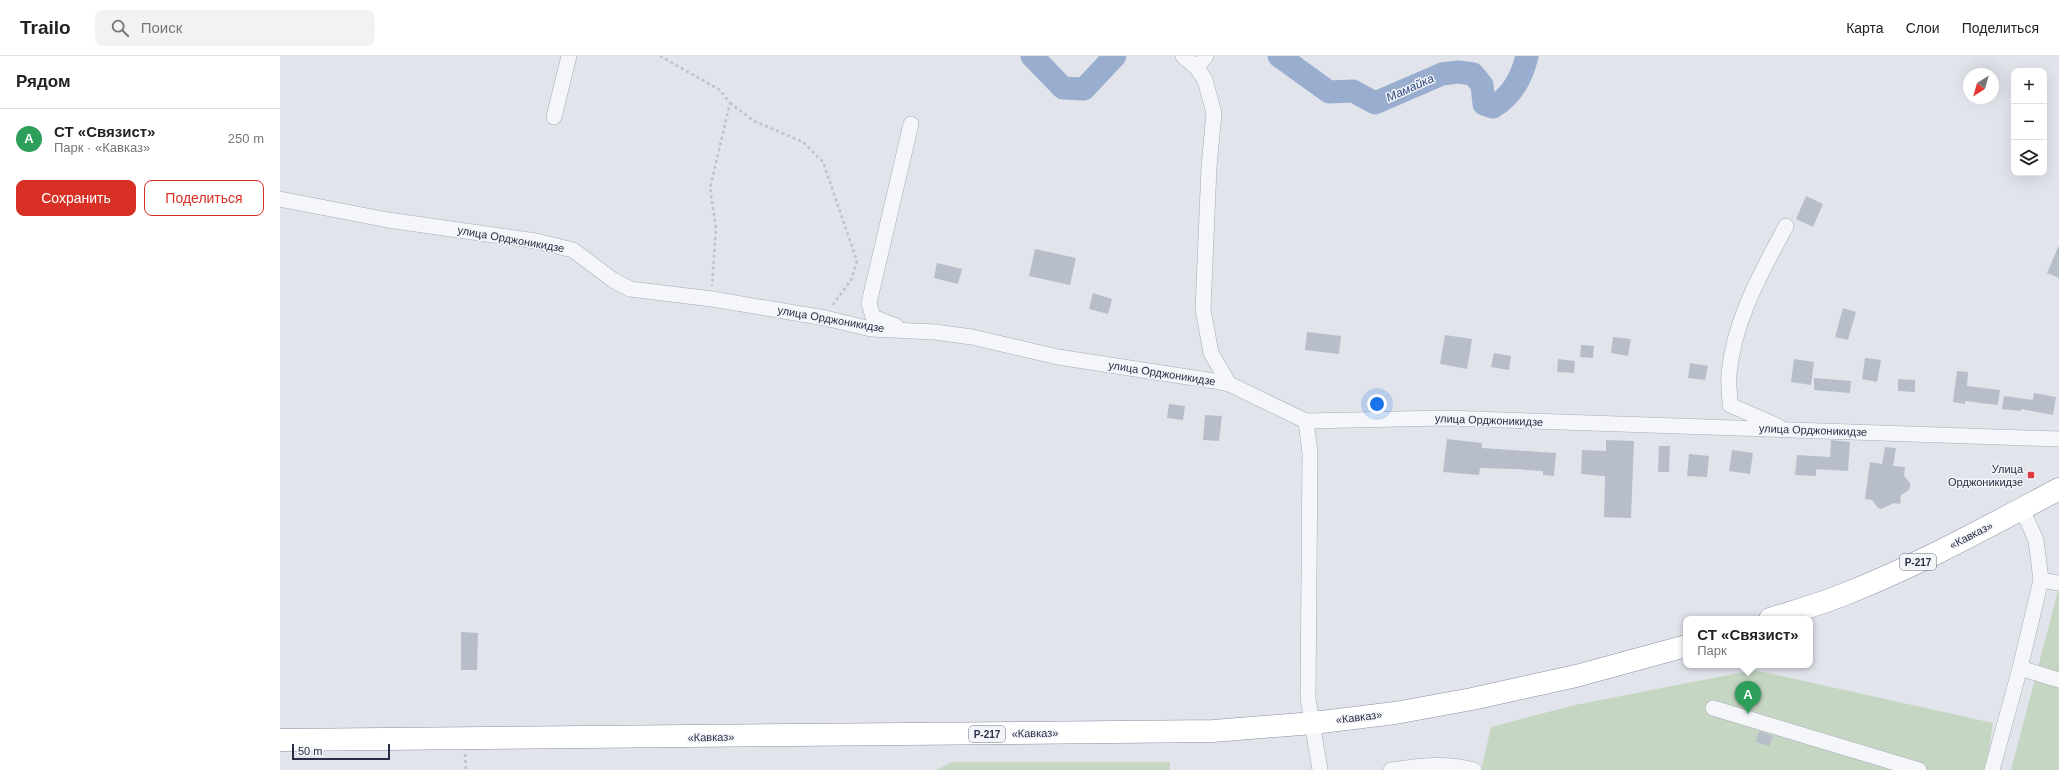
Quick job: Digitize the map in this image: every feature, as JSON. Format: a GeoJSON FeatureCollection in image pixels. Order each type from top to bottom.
{"type":"FeatureCollection","features":[{"type":"Feature","properties":{"kind":"highway","name":"«Кавказ»"},"geometry":{"type":"LineString","coordinates":[[1779,616],[1844,595],[1898,572],[2059,489]]}},
{"type":"Feature","properties":{"kind":"highway","name":"«Кавказ»"},"geometry":{"type":"LineString","coordinates":[[280,740],[1213,731],[1312,723],[1395,713],[1472,699],[1576,676],[1683,647]]}},
{"type":"Feature","properties":{"kind":"street"},"geometry":{"type":"LineString","coordinates":[[554,117],[569,56]]}},
{"type":"Feature","properties":{"kind":"street"},"geometry":{"type":"LineString","coordinates":[[1183,56],[1197,68],[1205,80],[1214,113],[1209,167],[1203,310],[1211,353],[1229,384]]}},
{"type":"Feature","properties":{"kind":"street"},"geometry":{"type":"LineString","coordinates":[[1197,68],[1206,56]]}},
{"type":"Feature","properties":{"kind":"street"},"geometry":{"type":"LineString","coordinates":[[908,330],[873,317],[869,303],[911,124]]}},
{"type":"Feature","properties":{"kind":"street","name":"улица Орджоникидзе"},"geometry":{"type":"LineString","coordinates":[[280,199],[388,220],[536,241],[573,250],[613,280],[630,289],[712,299],[825,318],[871,329],[908,330],[972,337],[1058,357],[1229,384],[1306,421],[1445,418],[1719,428],[1782,428],[2059,439]]}},
{"type":"Feature","properties":{"kind":"street"},"geometry":{"type":"LineString","coordinates":[[1719,428],[1730,405],[1729,375],[1738,330],[1754,287],[1786,226]]}},
{"type":"Feature","properties":{"kind":"street"},"geometry":{"type":"LineString","coordinates":[[1730,405],[1782,428]]}},
{"type":"Feature","properties":{"kind":"street"},"geometry":{"type":"LineString","coordinates":[[1306,421],[1310,453],[1308,698],[1320,770]]}},
{"type":"Feature","properties":{"kind":"street"},"geometry":{"type":"LineString","coordinates":[[1992,770],[2020,668],[2041,580],[2036,540],[2022,509]]}},
{"type":"Feature","properties":{"kind":"street"},"geometry":{"type":"LineString","coordinates":[[2041,580],[2059,584]]}},
{"type":"Feature","properties":{"kind":"street"},"geometry":{"type":"LineString","coordinates":[[2020,668],[2059,680]]}},
{"type":"Feature","properties":{"kind":"street"},"geometry":{"type":"LineString","coordinates":[[1713,708],[1919,770]]}},
{"type":"Feature","properties":{"kind":"street"},"geometry":{"type":"LineString","coordinates":[[1391,770],[1432,764],[1463,767],[1474,770]]}},
{"type":"Feature","properties":{"kind":"path"},"geometry":{"type":"LineString","coordinates":[[660,56],[720,90],[730,103],[754,121],[803,142],[823,162],[857,261],[851,280],[838,296],[825,318]]}},
{"type":"Feature","properties":{"kind":"path"},"geometry":{"type":"LineString","coordinates":[[712,299],[716,228],[710,188],[730,103]]}},
{"type":"Feature","properties":{"kind":"green space"},"geometry":{"type":"Polygon","coordinates":[[[2059,587],[2059,770],[2011,770],[2059,587]]]}},
{"type":"Feature","properties":{"kind":"green space"},"geometry":{"type":"Polygon","coordinates":[[[1754,670],[1993,723],[1986,770],[1481,770],[1491,727],[1575,705],[1754,670]]]}},
{"type":"Feature","properties":{"kind":"green space"},"geometry":{"type":"Polygon","coordinates":[[[953,762],[1170,762],[1170,770],[936,770],[953,762]]]}},
{"type":"Feature","properties":{"kind":"building"},"geometry":{"type":"Polygon","coordinates":[[[1806,196],[1823,204],[1813,227],[1796,219],[1806,196]]]}},
{"type":"Feature","properties":{"kind":"building"},"geometry":{"type":"Polygon","coordinates":[[[2059,245],[2059,278],[2047,273],[2059,245]]]}},
{"type":"Feature","properties":{"kind":"building"},"geometry":{"type":"Polygon","coordinates":[[[1035,249],[1076,258],[1070,285],[1029,276],[1035,249]]]}},
{"type":"Feature","properties":{"kind":"building"},"geometry":{"type":"Polygon","coordinates":[[[937,263],[962,269],[958,284],[934,278],[937,263]]]}},
{"type":"Feature","properties":{"kind":"building"},"geometry":{"type":"Polygon","coordinates":[[[1093,293],[1112,299],[1108,314],[1089,309],[1093,293]]]}},
{"type":"Feature","properties":{"kind":"building"},"geometry":{"type":"Polygon","coordinates":[[[1843,308],[1856,312],[1848,340],[1835,337],[1843,308]]]}},
{"type":"Feature","properties":{"kind":"building"},"geometry":{"type":"Polygon","coordinates":[[[1307,332],[1341,336],[1339,354],[1305,350],[1307,332]]]}},
{"type":"Feature","properties":{"kind":"building"},"geometry":{"type":"Polygon","coordinates":[[[1445,335],[1472,339],[1467,369],[1440,364],[1445,335]]]}},
{"type":"Feature","properties":{"kind":"building"},"geometry":{"type":"Polygon","coordinates":[[[1613,337],[1631,339],[1628,356],[1611,353],[1613,337]]]}},
{"type":"Feature","properties":{"kind":"building"},"geometry":{"type":"Polygon","coordinates":[[[1581,345],[1594,346],[1593,358],[1580,357],[1581,345]]]}},
{"type":"Feature","properties":{"kind":"building"},"geometry":{"type":"Polygon","coordinates":[[[1494,353],[1511,356],[1509,370],[1491,367],[1494,353]]]}},
{"type":"Feature","properties":{"kind":"building"},"geometry":{"type":"Polygon","coordinates":[[[1865,358],[1881,360],[1877,382],[1862,379],[1865,358]]]}},
{"type":"Feature","properties":{"kind":"building"},"geometry":{"type":"Polygon","coordinates":[[[1558,359],[1575,361],[1574,373],[1557,372],[1558,359]]]}},
{"type":"Feature","properties":{"kind":"building"},"geometry":{"type":"Polygon","coordinates":[[[1794,359],[1814,362],[1811,385],[1791,382],[1794,359]]]}},
{"type":"Feature","properties":{"kind":"building"},"geometry":{"type":"Polygon","coordinates":[[[1690,363],[1708,366],[1705,380],[1688,378],[1690,363]]]}},
{"type":"Feature","properties":{"kind":"building"},"geometry":{"type":"Polygon","coordinates":[[[1957,371],[1968,372],[1967,386],[2000,390],[1998,405],[1965,401],[1965,404],[1953,402],[1957,371]]]}},
{"type":"Feature","properties":{"kind":"building"},"geometry":{"type":"Polygon","coordinates":[[[1814,378],[1851,381],[1850,393],[1814,390],[1814,378]]]}},
{"type":"Feature","properties":{"kind":"building"},"geometry":{"type":"Polygon","coordinates":[[[1898,379],[1915,380],[1915,392],[1898,391],[1898,379]]]}},
{"type":"Feature","properties":{"kind":"building"},"geometry":{"type":"Polygon","coordinates":[[[2034,393],[2056,397],[2053,415],[2021,409],[2021,411],[2002,409],[2004,396],[2033,400],[2034,393]]]}},
{"type":"Feature","properties":{"kind":"building"},"geometry":{"type":"Polygon","coordinates":[[[1169,404],[1185,406],[1183,420],[1167,418],[1169,404]]]}},
{"type":"Feature","properties":{"kind":"building"},"geometry":{"type":"Polygon","coordinates":[[[1205,415],[1222,416],[1219,441],[1203,440],[1205,415]]]}},
{"type":"Feature","properties":{"kind":"building"},"geometry":{"type":"Polygon","coordinates":[[[1447,439],[1482,443],[1482,448],[1556,453],[1554,476],[1543,475],[1543,471],[1515,469],[1480,468],[1479,475],[1443,472],[1447,439]]]}},
{"type":"Feature","properties":{"kind":"building"},"geometry":{"type":"Polygon","coordinates":[[[1606,440],[1634,441],[1631,518],[1604,517],[1605,476],[1581,474],[1582,450],[1606,451],[1606,440]]]}},
{"type":"Feature","properties":{"kind":"building"},"geometry":{"type":"Polygon","coordinates":[[[1831,440],[1850,442],[1848,471],[1816,469],[1816,476],[1795,475],[1797,455],[1830,457],[1831,440]]]}},
{"type":"Feature","properties":{"kind":"building"},"geometry":{"type":"Polygon","coordinates":[[[1659,446],[1670,446],[1669,472],[1658,472],[1659,446]]]}},
{"type":"Feature","properties":{"kind":"building"},"geometry":{"type":"Polygon","coordinates":[[[1885,447],[1896,448],[1893,466],[1905,467],[1904,476],[1910,483],[1910,486],[1909,490],[1901,495],[1900,504],[1894,503],[1881,509],[1878,508],[1872,500],[1865,499],[1870,462],[1882,464],[1885,447]]]}},
{"type":"Feature","properties":{"kind":"building"},"geometry":{"type":"Polygon","coordinates":[[[1732,450],[1753,453],[1750,474],[1729,471],[1732,450]]]}},
{"type":"Feature","properties":{"kind":"building"},"geometry":{"type":"Polygon","coordinates":[[[1689,454],[1709,456],[1707,477],[1687,476],[1689,454]]]}},
{"type":"Feature","properties":{"kind":"building"},"geometry":{"type":"Polygon","coordinates":[[[461,632],[478,633],[477,670],[461,670],[461,632]]]}},
{"type":"Feature","properties":{"kind":"building"},"geometry":{"type":"Polygon","coordinates":[[[1759,731],[1773,736],[1769,746],[1756,742],[1759,731]]]}},
{"type":"Feature","properties":{"kind":"waterway","name":"Мамайка"},"geometry":{"type":"LineString","coordinates":[[1032,56],[1063,88],[1084,89],[1115,56]]}},
{"type":"Feature","properties":{"kind":"waterway","name":"Мамайка"},"geometry":{"type":"LineString","coordinates":[[1279,56],[1329,92],[1353,91],[1375,103],[1442,74],[1458,72],[1473,74],[1482,85],[1484,104],[1493,107],[1500,103],[1511,92],[1519,78],[1527,56]]}},
{"type":"Feature","properties":{"kind":"place","name":"Улица Орджоникидзе"},"geometry":{"type":"Point","coordinates":[2031,475]}},
{"type":"Feature","properties":{"kind":"place","name":"СТ «Связист»"},"geometry":{"type":"Point","coordinates":[1748,714]}}]}
